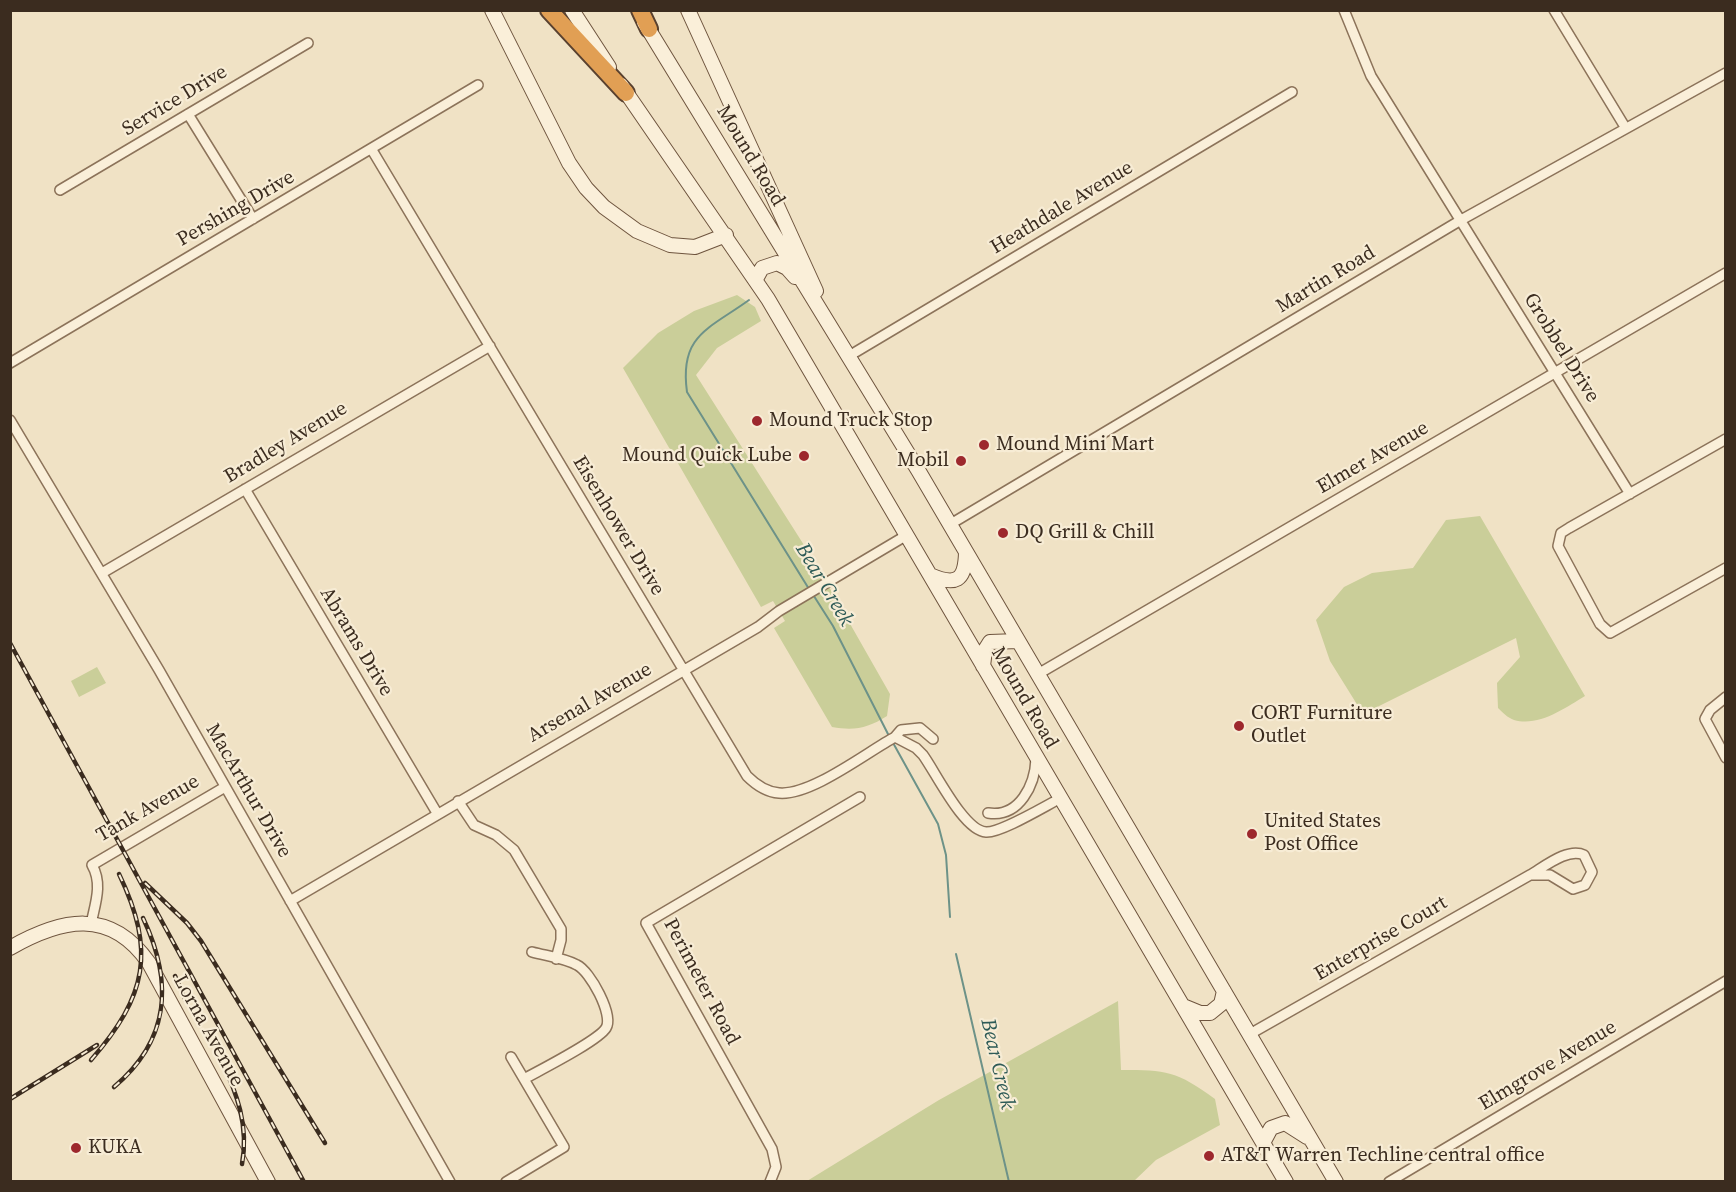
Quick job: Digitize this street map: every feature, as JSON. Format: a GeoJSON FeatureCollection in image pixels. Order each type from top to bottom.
{"type":"FeatureCollection","features":[{"type":"Feature","properties":{"kind":"highway"},"geometry":{"type":"LineString","coordinates":[[549,10],[626,93]]}},
{"type":"Feature","properties":{"kind":"highway"},"geometry":{"type":"LineString","coordinates":[[640,10],[649,29]]}},
{"type":"Feature","properties":{"kind":"main road"},"geometry":{"type":"LineString","coordinates":[[492,10],[569,163],[586,188],[604,207],[638,231],[670,245],[695,247],[726,235]]}},
{"type":"Feature","properties":{"kind":"main road","name":"Mound Road"},"geometry":{"type":"LineString","coordinates":[[572,10],[626,93],[756,279],[1286,1182]]}},
{"type":"Feature","properties":{"kind":"main road","name":"Mound Road"},"geometry":{"type":"LineString","coordinates":[[635,10],[649,29],[849,356],[1336,1182]]}},
{"type":"Feature","properties":{"kind":"main road","name":"Mound Road"},"geometry":{"type":"LineString","coordinates":[[688,10],[803,258],[829,324]]}},
{"type":"Feature","properties":{"kind":"main road"},"geometry":{"type":"LineString","coordinates":[[756,279],[762,268],[777,263],[787,268],[816,302]]}},
{"type":"Feature","properties":{"kind":"main road"},"geometry":{"type":"LineString","coordinates":[[930,575],[943,580],[958,579],[965,570],[966,553]]}},
{"type":"Feature","properties":{"kind":"main road"},"geometry":{"type":"LineString","coordinates":[[983,666],[985,650],[990,642],[1018,641]]}},
{"type":"Feature","properties":{"kind":"main road"},"geometry":{"type":"LineString","coordinates":[[10,948],[53,926],[91,924]]}},
{"type":"Feature","properties":{"kind":"main road","name":"Lorna Avenue"},"geometry":{"type":"LineString","coordinates":[[91,924],[123,937],[149,963],[268,1182]]}},
{"type":"Feature","properties":{"kind":"main road"},"geometry":{"type":"LineString","coordinates":[[1184,1006],[1200,1013],[1210,1013],[1221,1004],[1224,991]]}},
{"type":"Feature","properties":{"kind":"main road"},"geometry":{"type":"LineString","coordinates":[[1263,1143],[1271,1128],[1286,1122],[1295,1126],[1314,1142]]}},
{"type":"Feature","properties":{"kind":"street","name":"Grobbel Drive"},"geometry":{"type":"LineString","coordinates":[[1344,10],[1363,62],[1630,494]]}},
{"type":"Feature","properties":{"kind":"street"},"geometry":{"type":"LineString","coordinates":[[1554,10],[1625,127]]}},
{"type":"Feature","properties":{"kind":"street","name":"Service Drive"},"geometry":{"type":"LineString","coordinates":[[60,190],[308,43]]}},
{"type":"Feature","properties":{"kind":"street","name":"Martin Road"},"geometry":{"type":"LineString","coordinates":[[949,525],[1461,220],[1725,73]]}},
{"type":"Feature","properties":{"kind":"street","name":"Pershing Drive"},"geometry":{"type":"LineString","coordinates":[[10,363],[478,85]]}},
{"type":"Feature","properties":{"kind":"street","name":"Heathdale Avenue"},"geometry":{"type":"LineString","coordinates":[[849,356],[1292,93]]}},
{"type":"Feature","properties":{"kind":"street"},"geometry":{"type":"LineString","coordinates":[[188,114],[253,219]]}},
{"type":"Feature","properties":{"kind":"street","name":"Eisenhower Drive"},"geometry":{"type":"LineString","coordinates":[[372,150],[741,769],[763,789],[781,793],[798,790],[896,737],[901,730],[914,727],[925,730],[933,739]]}},
{"type":"Feature","properties":{"kind":"street","name":"Elmer Avenue"},"geometry":{"type":"LineString","coordinates":[[1038,674],[1725,273]]}},
{"type":"Feature","properties":{"kind":"street","name":"Bradley Avenue"},"geometry":{"type":"LineString","coordinates":[[102,573],[490,346]]}},
{"type":"Feature","properties":{"kind":"street","name":"MacArthur Drive"},"geometry":{"type":"LineString","coordinates":[[10,420],[102,573],[450,1182]]}},
{"type":"Feature","properties":{"kind":"street"},"geometry":{"type":"LineString","coordinates":[[1725,439],[1561,533],[1558,546],[1600,624],[1610,633],[1725,568]]}},
{"type":"Feature","properties":{"kind":"street","name":"Abrams Drive"},"geometry":{"type":"LineString","coordinates":[[244,489],[437,813]]}},
{"type":"Feature","properties":{"kind":"street","name":"Arsenal Avenue"},"geometry":{"type":"LineString","coordinates":[[290,901],[682,669],[758,627],[808,594],[907,535]]}},
{"type":"Feature","properties":{"kind":"street"},"geometry":{"type":"LineString","coordinates":[[1725,698],[1710,710],[1705,719],[1725,758]]}},
{"type":"Feature","properties":{"kind":"street"},"geometry":{"type":"LineString","coordinates":[[896,737],[916,748],[923,755],[966,820],[978,830],[988,832],[1000,829],[1061,798]]}},
{"type":"Feature","properties":{"kind":"street"},"geometry":{"type":"LineString","coordinates":[[988,813],[1006,811],[1028,792],[1035,775],[1036,756]]}},
{"type":"Feature","properties":{"kind":"street","name":"Tank Avenue"},"geometry":{"type":"LineString","coordinates":[[91,924],[98,889],[92,865],[225,787]]}},
{"type":"Feature","properties":{"kind":"street","name":"Perimeter Road"},"geometry":{"type":"LineString","coordinates":[[770,1182],[776,1167],[772,1149],[645,923],[860,797]]}},
{"type":"Feature","properties":{"kind":"street"},"geometry":{"type":"LineString","coordinates":[[458,801],[474,825],[502,839],[521,860],[561,929],[561,940],[556,959]]}},
{"type":"Feature","properties":{"kind":"street","name":"Enterprise Court"},"geometry":{"type":"LineString","coordinates":[[1250,1034],[1530,875],[1566,855],[1577,852],[1586,858],[1592,872],[1585,885],[1573,889],[1550,874],[1530,875]]}},
{"type":"Feature","properties":{"kind":"street"},"geometry":{"type":"LineString","coordinates":[[524,1079],[601,1034],[608,1023],[608,1010],[584,969],[532,952]]}},
{"type":"Feature","properties":{"kind":"street","name":"Elmgrove Avenue"},"geometry":{"type":"LineString","coordinates":[[1389,1182],[1725,981]]}},
{"type":"Feature","properties":{"kind":"street"},"geometry":{"type":"LineString","coordinates":[[506,1182],[564,1147],[511,1057]]}},
{"type":"Feature","properties":{"kind":"green space"},"geometry":{"type":"Polygon","coordinates":[[[737,295],[755,307],[761,321],[717,348],[696,375],[816,564],[890,694],[887,716],[867,726],[848,729],[832,727],[774,628],[785,621],[773,601],[761,607],[623,368],[658,333],[694,311],[737,295]]]}},
{"type":"Feature","properties":{"kind":"green space"},"geometry":{"type":"Polygon","coordinates":[[[1480,516],[1585,696],[1542,719],[1523,721],[1514,720],[1505,715],[1498,708],[1497,683],[1520,657],[1516,638],[1363,714],[1330,661],[1316,620],[1344,587],[1372,573],[1413,568],[1446,520],[1480,516]]]}},
{"type":"Feature","properties":{"kind":"green space"},"geometry":{"type":"Polygon","coordinates":[[[97,667],[106,683],[79,697],[71,681],[97,667]]]}},
{"type":"Feature","properties":{"kind":"green space"},"geometry":{"type":"Polygon","coordinates":[[[1118,1001],[1121,1070],[1171,1074],[1191,1083],[1215,1099],[1220,1125],[1156,1160],[1134,1181],[807,1181],[939,1100],[1118,1001]]]}},
{"type":"Feature","properties":{"kind":"waterway","name":"Bear Creek"},"geometry":{"type":"LineString","coordinates":[[749,300],[710,327],[693,345],[686,373],[687,392],[809,589]]}},
{"type":"Feature","properties":{"kind":"waterway","name":"Bear Creek"},"geometry":{"type":"LineString","coordinates":[[812,593],[833,626],[889,736]]}},
{"type":"Feature","properties":{"kind":"waterway","name":"Bear Creek"},"geometry":{"type":"LineString","coordinates":[[892,741],[938,824],[946,855],[950,917]]}},
{"type":"Feature","properties":{"kind":"waterway","name":"Bear Creek"},"geometry":{"type":"LineString","coordinates":[[956,954],[1009,1182]]}},
{"type":"Feature","properties":{"kind":"railway"},"geometry":{"type":"LineString","coordinates":[[10,643],[304,1182]]}},
{"type":"Feature","properties":{"kind":"railway"},"geometry":{"type":"LineString","coordinates":[[91,1060],[124,1015],[140,972],[141,950],[138,927],[131,901],[119,874]]}},
{"type":"Feature","properties":{"kind":"railway"},"geometry":{"type":"LineString","coordinates":[[145,883],[187,923],[201,941],[325,1143]]}},
{"type":"Feature","properties":{"kind":"railway"},"geometry":{"type":"LineString","coordinates":[[114,1087],[133,1069],[147,1049],[156,1029],[161,1008],[162,987],[159,964],[153,941],[143,918]]}},
{"type":"Feature","properties":{"kind":"railway"},"geometry":{"type":"LineString","coordinates":[[175,976],[186,1001]]}},
{"type":"Feature","properties":{"kind":"railway"},"geometry":{"type":"LineString","coordinates":[[10,1099],[97,1045]]}},
{"type":"Feature","properties":{"kind":"railway"},"geometry":{"type":"LineString","coordinates":[[221,1060],[237,1097],[243,1123],[242,1164]]}},
{"type":"Feature","properties":{"kind":"place","name":"Mound Truck Stop"},"geometry":{"type":"Point","coordinates":[757,421]}},
{"type":"Feature","properties":{"kind":"place","name":"Mound Mini Mart"},"geometry":{"type":"Point","coordinates":[984,445]}},
{"type":"Feature","properties":{"kind":"place","name":"Mound Quick Lube"},"geometry":{"type":"Point","coordinates":[804,456]}},
{"type":"Feature","properties":{"kind":"place","name":"Mobil"},"geometry":{"type":"Point","coordinates":[961,461]}},
{"type":"Feature","properties":{"kind":"place","name":"DQ Grill & Chill"},"geometry":{"type":"Point","coordinates":[1003,533]}},
{"type":"Feature","properties":{"kind":"place","name":"CORT Furniture Outlet"},"geometry":{"type":"Point","coordinates":[1239,726]}},
{"type":"Feature","properties":{"kind":"place","name":"United States Post Office"},"geometry":{"type":"Point","coordinates":[1252,834]}},
{"type":"Feature","properties":{"kind":"place","name":"KUKA"},"geometry":{"type":"Point","coordinates":[76,1148]}},
{"type":"Feature","properties":{"kind":"place","name":"AT&T Warren Techline central office"},"geometry":{"type":"Point","coordinates":[1209,1156]}}]}
